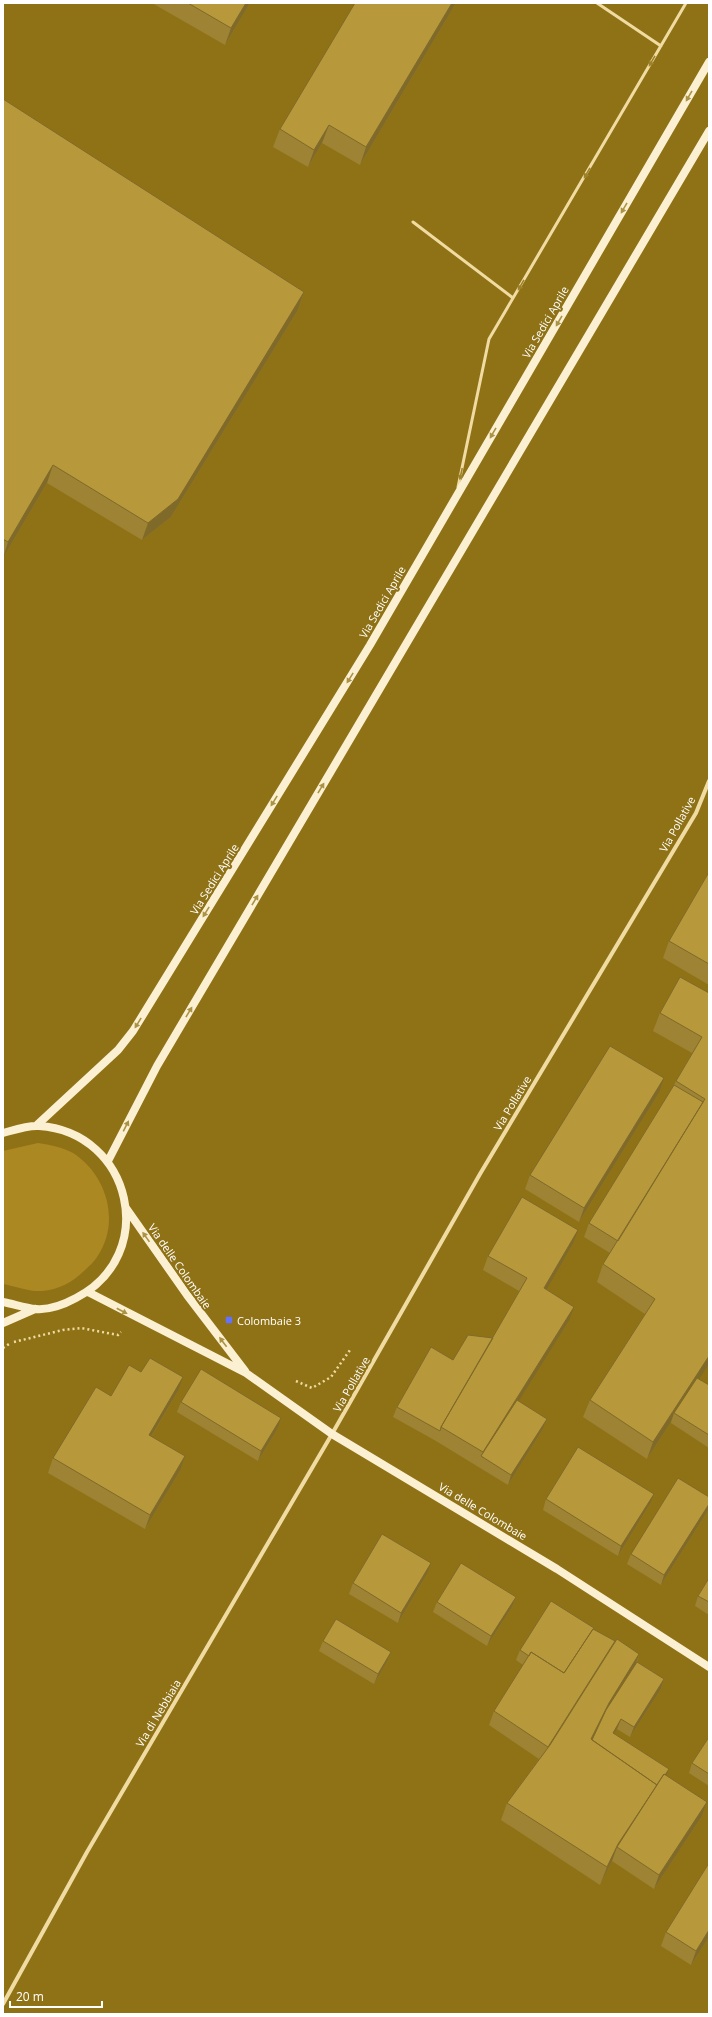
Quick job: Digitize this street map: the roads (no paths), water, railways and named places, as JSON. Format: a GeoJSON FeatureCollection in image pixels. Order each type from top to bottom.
{"type":"FeatureCollection","features":[{"type":"Feature","properties":{"kind":"main road","name":"Via Sedici Aprile"},"geometry":{"type":"LineString","coordinates":[[38,1125],[118,1050],[133,1031],[370,645],[709,62]]}},
{"type":"Feature","properties":{"kind":"main road"},"geometry":{"type":"LineString","coordinates":[[108,1161],[157,1066],[709,131]]}},
{"type":"Feature","properties":{"kind":"main road"},"geometry":{"type":"LineString","coordinates":[[3,1133],[38,1125],[63,1130],[80,1137],[108,1161],[120,1182],[126,1208],[126,1229],[119,1254],[111,1269],[88,1292],[67,1303],[35,1309],[3,1323]]}},
{"type":"Feature","properties":{"kind":"main road","name":"Via delle Colombaie"},"geometry":{"type":"LineString","coordinates":[[126,1208],[187,1296],[246,1373]]}},
{"type":"Feature","properties":{"kind":"main road","name":"Via delle Colombaie"},"geometry":{"type":"LineString","coordinates":[[88,1292],[246,1373],[332,1434],[557,1569],[709,1667]]}},
{"type":"Feature","properties":{"kind":"main road"},"geometry":{"type":"LineString","coordinates":[[3,1302],[35,1309]]}},
{"type":"Feature","properties":{"kind":"street","name":"Via Pollative"},"geometry":{"type":"LineString","coordinates":[[332,1434],[480,1174],[696,812],[709,781]]}},
{"type":"Feature","properties":{"kind":"street","name":"Via di Nebbiaia"},"geometry":{"type":"LineString","coordinates":[[3,2004],[87,1852],[332,1434]]}},
{"type":"Feature","properties":{"kind":"lane"},"geometry":{"type":"LineString","coordinates":[[597,3],[661,46]]}},
{"type":"Feature","properties":{"kind":"lane"},"geometry":{"type":"LineString","coordinates":[[456,497],[489,339],[686,3]]}},
{"type":"Feature","properties":{"kind":"lane"},"geometry":{"type":"LineString","coordinates":[[413,222],[513,298]]}},
{"type":"Feature","properties":{"kind":"place","name":"Colombaie 3"},"geometry":{"type":"Point","coordinates":[229,1320]}}]}
